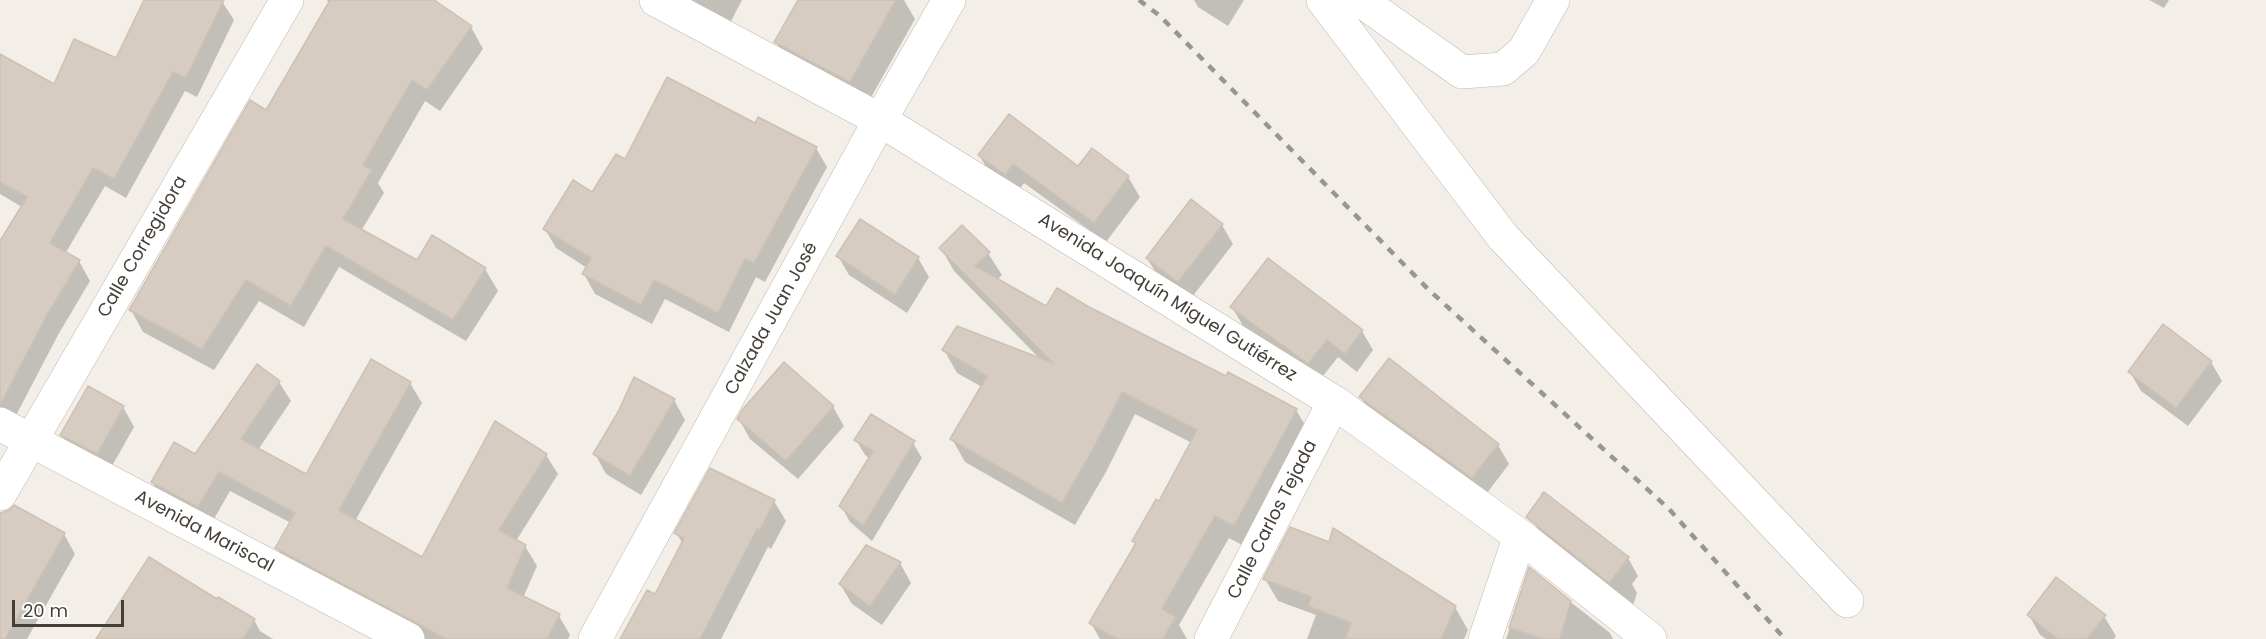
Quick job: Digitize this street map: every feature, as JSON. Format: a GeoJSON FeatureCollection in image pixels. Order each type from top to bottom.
{"type":"FeatureCollection","features":[{"type":"Feature","properties":{"kind":"street","name":"Calle Corregidora"},"geometry":{"type":"LineString","coordinates":[[0,494],[287,0]]}},
{"type":"Feature","properties":{"kind":"street","name":"Avenida Joaquín Miguel Gutiérrez"},"geometry":{"type":"LineString","coordinates":[[656,0],[880,120],[1334,402],[1520,536],[1650,639]]}},
{"type":"Feature","properties":{"kind":"street","name":"Calzada Juan José"},"geometry":{"type":"LineString","coordinates":[[595,639],[880,120],[949,0]]}},
{"type":"Feature","properties":{"kind":"street"},"geometry":{"type":"LineString","coordinates":[[1323,0],[1503,237],[1847,601]]}},
{"type":"Feature","properties":{"kind":"street"},"geometry":{"type":"LineString","coordinates":[[1360,0],[1462,72],[1503,69],[1524,51],[1553,0]]}},
{"type":"Feature","properties":{"kind":"street","name":"Calle Carlos Tejada"},"geometry":{"type":"LineString","coordinates":[[1211,639],[1334,402]]}},
{"type":"Feature","properties":{"kind":"street","name":"Avenida Mariscal"},"geometry":{"type":"LineString","coordinates":[[0,424],[408,639]]}},
{"type":"Feature","properties":{"kind":"street"},"geometry":{"type":"LineString","coordinates":[[1485,639],[1520,536]]}},
{"type":"Feature","properties":{"kind":"building"},"geometry":{"type":"Polygon","coordinates":[[[144,0],[224,0],[186,78],[173,72],[114,179],[93,168],[50,243],[80,260],[47,315],[0,405],[0,241],[27,197],[0,182],[0,54],[54,84],[74,39],[116,58],[144,0]]]}},
{"type":"Feature","properties":{"kind":"building"},"geometry":{"type":"Polygon","coordinates":[[[330,0],[434,0],[472,26],[427,90],[412,80],[363,165],[372,170],[343,219],[417,260],[432,235],[486,268],[453,320],[326,246],[291,306],[246,280],[202,349],[129,310],[250,100],[266,110],[330,0]]]}},
{"type":"Feature","properties":{"kind":"building"},"geometry":{"type":"Polygon","coordinates":[[[798,0],[896,0],[850,82],[774,42],[798,0]]]}},
{"type":"Feature","properties":{"kind":"building"},"geometry":{"type":"Polygon","coordinates":[[[667,77],[755,123],[758,117],[817,147],[754,263],[745,259],[718,313],[654,280],[641,305],[582,274],[591,258],[543,229],[573,180],[592,192],[616,154],[625,159],[667,77]]]}},
{"type":"Feature","properties":{"kind":"building"},"geometry":{"type":"Polygon","coordinates":[[[1009,114],[1078,166],[1092,148],[1129,176],[1094,223],[1013,164],[1005,175],[978,155],[1009,114]]]}},
{"type":"Feature","properties":{"kind":"building"},"geometry":{"type":"Polygon","coordinates":[[[1191,199],[1223,224],[1178,282],[1146,258],[1191,199]]]}},
{"type":"Feature","properties":{"kind":"building"},"geometry":{"type":"Polygon","coordinates":[[[860,219],[919,257],[895,295],[836,256],[860,219]]]}},
{"type":"Feature","properties":{"kind":"building"},"geometry":{"type":"Polygon","coordinates":[[[962,225],[990,252],[975,266],[1046,306],[1057,288],[1089,307],[1226,376],[1228,372],[1297,409],[1234,526],[1215,516],[1162,609],[1176,617],[1163,639],[1117,639],[1089,623],[1136,543],[1132,541],[1156,499],[1159,501],[1197,430],[1122,392],[1062,503],[950,439],[987,376],[942,350],[957,326],[1053,363],[939,248],[962,225]]]}},
{"type":"Feature","properties":{"kind":"building"},"geometry":{"type":"Polygon","coordinates":[[[1268,258],[1363,330],[1345,354],[1327,340],[1308,364],[1230,307],[1268,258]]]}},
{"type":"Feature","properties":{"kind":"building"},"geometry":{"type":"Polygon","coordinates":[[[2163,324],[2212,361],[2176,408],[2128,372],[2163,324]]]}},
{"type":"Feature","properties":{"kind":"building"},"geometry":{"type":"Polygon","coordinates":[[[1389,358],[1499,444],[1472,478],[1359,397],[1389,358]]]}},
{"type":"Feature","properties":{"kind":"building"},"geometry":{"type":"Polygon","coordinates":[[[371,359],[411,382],[339,510],[422,557],[495,421],[547,454],[499,530],[526,545],[507,588],[560,614],[547,639],[446,639],[275,548],[295,513],[219,472],[198,507],[151,482],[174,442],[195,454],[257,364],[280,381],[241,439],[306,474],[371,359]]]}},
{"type":"Feature","properties":{"kind":"building"},"geometry":{"type":"Polygon","coordinates":[[[784,362],[834,406],[786,461],[737,419],[742,410],[784,362]]]}},
{"type":"Feature","properties":{"kind":"building"},"geometry":{"type":"Polygon","coordinates":[[[634,377],[675,399],[630,476],[593,454],[618,412],[634,377]]]}},
{"type":"Feature","properties":{"kind":"building"},"geometry":{"type":"Polygon","coordinates":[[[88,386],[124,406],[97,454],[60,435],[88,386]]]}},
{"type":"Feature","properties":{"kind":"building"},"geometry":{"type":"Polygon","coordinates":[[[871,414],[915,441],[863,526],[839,506],[873,451],[854,440],[871,414]]]}},
{"type":"Feature","properties":{"kind":"building"},"geometry":{"type":"Polygon","coordinates":[[[710,468],[775,500],[760,530],[757,529],[700,639],[620,639],[647,590],[655,594],[684,538],[674,533],[710,468]]]}},
{"type":"Feature","properties":{"kind":"building"},"geometry":{"type":"Polygon","coordinates":[[[1544,492],[1629,557],[1609,583],[1526,517],[1544,492]]]}},
{"type":"Feature","properties":{"kind":"building"},"geometry":{"type":"Polygon","coordinates":[[[14,505],[65,533],[5,639],[0,639],[0,513],[9,510],[14,505]]]}},
{"type":"Feature","properties":{"kind":"building"},"geometry":{"type":"Polygon","coordinates":[[[1290,527],[1329,542],[1333,528],[1456,606],[1441,639],[1345,639],[1351,623],[1308,606],[1311,597],[1263,579],[1290,527]]]}},
{"type":"Feature","properties":{"kind":"building"},"geometry":{"type":"Polygon","coordinates":[[[866,545],[901,562],[870,606],[839,584],[866,545]]]}},
{"type":"Feature","properties":{"kind":"building"},"geometry":{"type":"Polygon","coordinates":[[[149,557],[217,599],[218,597],[255,619],[243,639],[96,639],[149,557]]]}},
{"type":"Feature","properties":{"kind":"building"},"geometry":{"type":"Polygon","coordinates":[[[1529,567],[1571,601],[1560,639],[1544,639],[1509,628],[1529,567]]]}},
{"type":"Feature","properties":{"kind":"building"},"geometry":{"type":"Polygon","coordinates":[[[2056,577],[2106,615],[2087,639],[2058,639],[2027,615],[2056,577]]]}},
{"type":"Feature","properties":{"kind":"railway"},"geometry":{"type":"LineString","coordinates":[[1139,0],[1160,16],[1429,290],[1669,509],[1785,639]]}}]}
